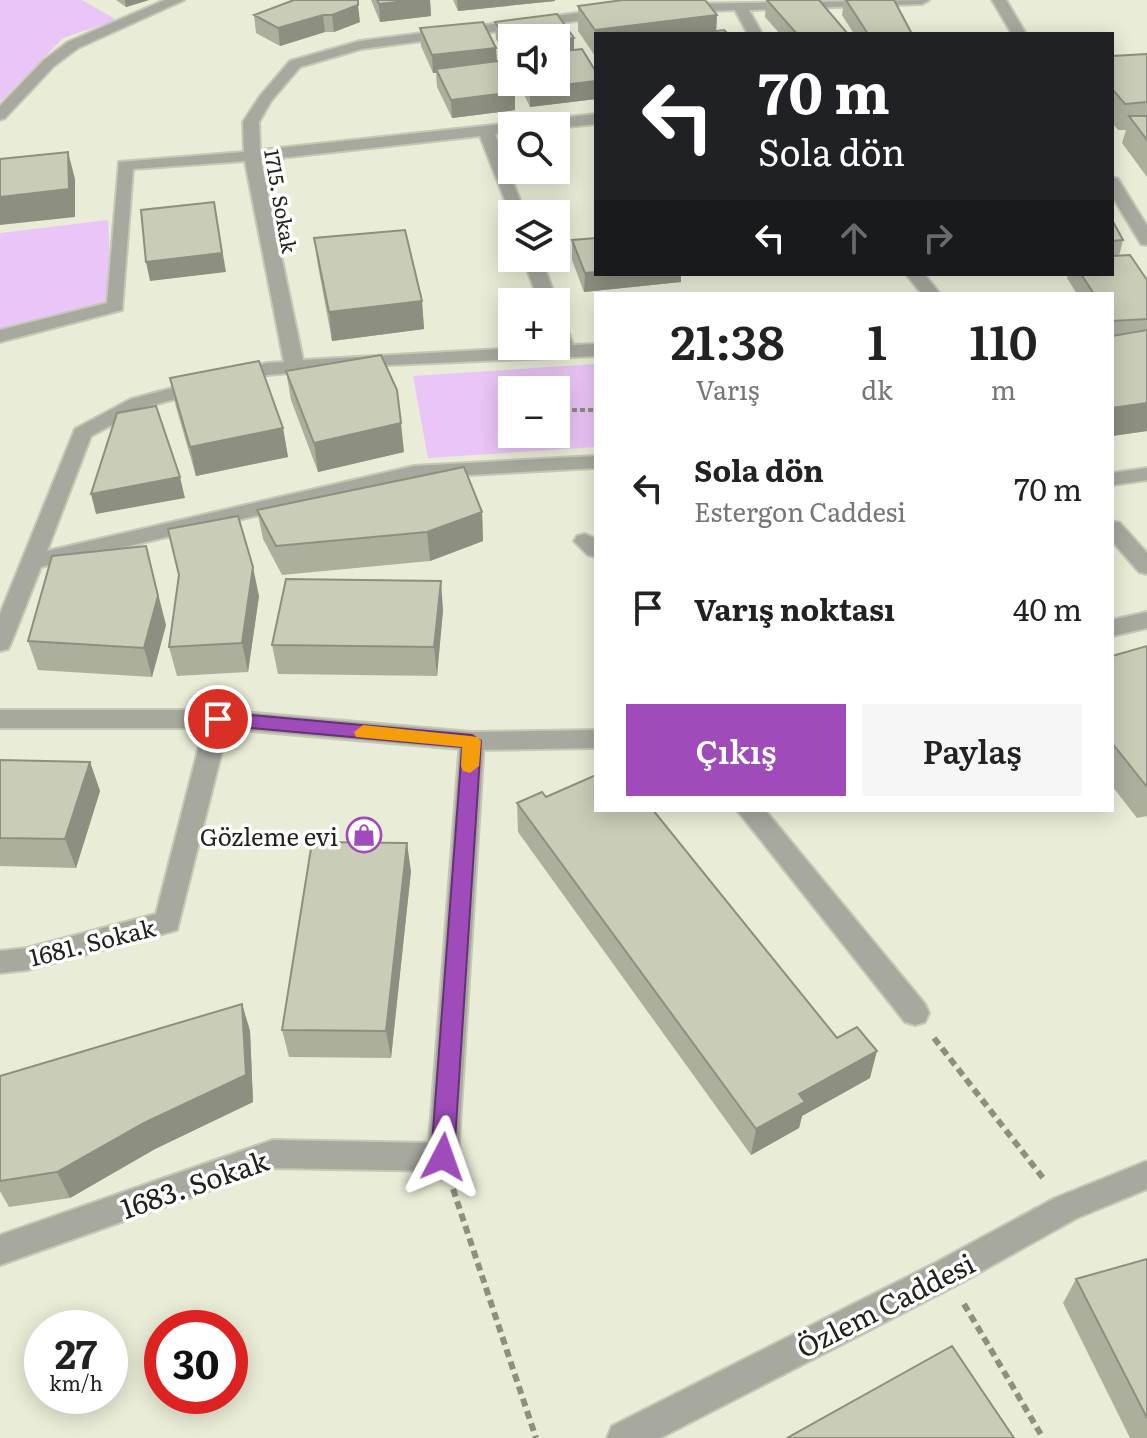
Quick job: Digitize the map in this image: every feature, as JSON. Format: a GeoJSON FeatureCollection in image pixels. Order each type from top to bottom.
{"type":"FeatureCollection","features":[{"type":"Feature","properties":{"kind":"street"},"geometry":{"type":"LineString","coordinates":[[0,115],[49,63],[73,45],[177,0]]}},
{"type":"Feature","properties":{"kind":"street"},"geometry":{"type":"LineString","coordinates":[[665,8],[922,0]]}},
{"type":"Feature","properties":{"kind":"street"},"geometry":{"type":"LineString","coordinates":[[999,0],[1018,32]]}},
{"type":"Feature","properties":{"kind":"street"},"geometry":{"type":"LineString","coordinates":[[739,5],[754,32]]}},
{"type":"Feature","properties":{"kind":"street","name":"1715. Sokak"},"geometry":{"type":"LineString","coordinates":[[295,367],[252,156],[251,122],[265,99],[295,64],[360,45],[620,12]]}},
{"type":"Feature","properties":{"kind":"street"},"geometry":{"type":"LineString","coordinates":[[570,122],[594,119]]}},
{"type":"Feature","properties":{"kind":"street"},"geometry":{"type":"LineString","coordinates":[[0,336],[116,306],[125,165],[252,156],[498,130]]}},
{"type":"Feature","properties":{"kind":"street"},"geometry":{"type":"LineString","coordinates":[[486,131],[512,200]]}},
{"type":"Feature","properties":{"kind":"street"},"geometry":{"type":"LineString","coordinates":[[1114,184],[1140,217],[1147,240]]}},
{"type":"Feature","properties":{"kind":"street"},"geometry":{"type":"LineString","coordinates":[[917,276],[929,292]]}},
{"type":"Feature","properties":{"kind":"street"},"geometry":{"type":"LineString","coordinates":[[570,352],[594,350]]}},
{"type":"Feature","properties":{"kind":"street"},"geometry":{"type":"LineString","coordinates":[[0,643],[82,433],[138,403],[267,369],[365,360],[498,355]]}},
{"type":"Feature","properties":{"kind":"street"},"geometry":{"type":"LineString","coordinates":[[32,562],[414,472],[594,462]]}},
{"type":"Feature","properties":{"kind":"street"},"geometry":{"type":"LineString","coordinates":[[1114,479],[1147,474]]}},
{"type":"Feature","properties":{"kind":"street"},"geometry":{"type":"LineString","coordinates":[[1114,530],[1147,567]]}},
{"type":"Feature","properties":{"kind":"street"},"geometry":{"type":"LineString","coordinates":[[1114,628],[1147,620]]}},
{"type":"Feature","properties":{"kind":"street"},"geometry":{"type":"LineString","coordinates":[[0,719],[218,719],[472,741],[594,739]]}},
{"type":"Feature","properties":{"kind":"street","name":"1681. Sokak"},"geometry":{"type":"LineString","coordinates":[[0,962],[27,959],[167,922],[218,719]]}},
{"type":"Feature","properties":{"kind":"street"},"geometry":{"type":"LineString","coordinates":[[443,1157],[472,741]]}},
{"type":"Feature","properties":{"kind":"street"},"geometry":{"type":"LineString","coordinates":[[752,812],[915,1013]]}},
{"type":"Feature","properties":{"kind":"street","name":"1683. Sokak"},"geometry":{"type":"LineString","coordinates":[[0,1250],[273,1154],[443,1157]]}},
{"type":"Feature","properties":{"kind":"street","name":"Özlem Caddesi"},"geometry":{"type":"LineString","coordinates":[[624,1438],[946,1274],[1066,1208],[1147,1175]]}},
{"type":"Feature","properties":{"kind":"path"},"geometry":{"type":"LineString","coordinates":[[570,410],[594,410]]}},
{"type":"Feature","properties":{"kind":"path"},"geometry":{"type":"LineString","coordinates":[[915,1013],[1066,1208]]}},
{"type":"Feature","properties":{"kind":"path"},"geometry":{"type":"LineString","coordinates":[[443,1157],[536,1438]]}},
{"type":"Feature","properties":{"kind":"path"},"geometry":{"type":"LineString","coordinates":[[946,1274],[1043,1438]]}},
{"type":"Feature","properties":{"kind":"shaded area"},"geometry":{"type":"Polygon","coordinates":[[[0,0],[82,0],[117,20],[63,38],[0,102],[0,0]]]}},
{"type":"Feature","properties":{"kind":"shaded area"},"geometry":{"type":"Polygon","coordinates":[[[108,220],[112,303],[58,320],[0,329],[0,233],[108,220]]]}},
{"type":"Feature","properties":{"kind":"shaded area"},"geometry":{"type":"Polygon","coordinates":[[[594,364],[594,447],[428,458],[413,376],[594,364]]]}},
{"type":"Feature","properties":{"kind":"building"},"geometry":{"type":"Polygon","coordinates":[[[294,0],[358,0],[358,5],[332,15],[278,28],[254,15],[294,0]]]}},
{"type":"Feature","properties":{"kind":"building"},"geometry":{"type":"Polygon","coordinates":[[[377,0],[415,0],[379,4],[377,0]]]}},
{"type":"Feature","properties":{"kind":"building"},"geometry":{"type":"Polygon","coordinates":[[[623,0],[705,0],[717,15],[595,30],[578,6],[623,0]]]}},
{"type":"Feature","properties":{"kind":"building"},"geometry":{"type":"Polygon","coordinates":[[[767,0],[819,0],[846,32],[795,32],[767,0]]]}},
{"type":"Feature","properties":{"kind":"building"},"geometry":{"type":"Polygon","coordinates":[[[846,0],[894,0],[911,32],[867,32],[846,0]]]}},
{"type":"Feature","properties":{"kind":"building"},"geometry":{"type":"Polygon","coordinates":[[[557,14],[564,24],[498,24],[498,27],[495,22],[557,14]]]}},
{"type":"Feature","properties":{"kind":"building"},"geometry":{"type":"Polygon","coordinates":[[[483,22],[496,48],[432,55],[420,28],[483,22]]]}},
{"type":"Feature","properties":{"kind":"building"},"geometry":{"type":"Polygon","coordinates":[[[582,49],[594,69],[594,81],[570,84],[570,50],[582,49]]]}},
{"type":"Feature","properties":{"kind":"building"},"geometry":{"type":"Polygon","coordinates":[[[1147,54],[1147,102],[1125,104],[1114,91],[1114,56],[1147,54]]]}},
{"type":"Feature","properties":{"kind":"building"},"geometry":{"type":"Polygon","coordinates":[[[498,61],[498,94],[451,100],[436,69],[498,61]]]}},
{"type":"Feature","properties":{"kind":"building"},"geometry":{"type":"Polygon","coordinates":[[[1129,116],[1147,116],[1147,140],[1129,116]]]}},
{"type":"Feature","properties":{"kind":"building"},"geometry":{"type":"Polygon","coordinates":[[[68,152],[69,189],[0,197],[0,159],[68,152]]]}},
{"type":"Feature","properties":{"kind":"building"},"geometry":{"type":"Polygon","coordinates":[[[214,202],[222,253],[146,262],[141,210],[214,202]]]}},
{"type":"Feature","properties":{"kind":"building"},"geometry":{"type":"Polygon","coordinates":[[[1114,224],[1123,240],[1114,241],[1114,224]]]}},
{"type":"Feature","properties":{"kind":"building"},"geometry":{"type":"Polygon","coordinates":[[[405,230],[422,301],[329,312],[314,238],[405,230]]]}},
{"type":"Feature","properties":{"kind":"building"},"geometry":{"type":"Polygon","coordinates":[[[594,238],[594,272],[585,273],[572,240],[594,238]]]}},
{"type":"Feature","properties":{"kind":"building"},"geometry":{"type":"Polygon","coordinates":[[[1130,255],[1147,280],[1147,319],[1114,321],[1114,292],[1093,292],[1082,276],[1114,276],[1114,256],[1130,255]]]}},
{"type":"Feature","properties":{"kind":"building"},"geometry":{"type":"Polygon","coordinates":[[[1147,330],[1147,403],[1114,408],[1114,336],[1147,330]]]}},
{"type":"Feature","properties":{"kind":"building"},"geometry":{"type":"Polygon","coordinates":[[[381,355],[397,390],[401,423],[314,443],[286,371],[381,355]]]}},
{"type":"Feature","properties":{"kind":"building"},"geometry":{"type":"Polygon","coordinates":[[[259,361],[283,428],[190,447],[170,378],[259,361]]]}},
{"type":"Feature","properties":{"kind":"building"},"geometry":{"type":"Polygon","coordinates":[[[156,406],[180,477],[91,494],[117,413],[156,406]]]}},
{"type":"Feature","properties":{"kind":"building"},"geometry":{"type":"Polygon","coordinates":[[[464,467],[482,512],[427,532],[276,546],[257,510],[464,467]]]}},
{"type":"Feature","properties":{"kind":"building"},"geometry":{"type":"Polygon","coordinates":[[[238,516],[253,567],[242,643],[169,647],[179,575],[168,529],[238,516]]]}},
{"type":"Feature","properties":{"kind":"building"},"geometry":{"type":"Polygon","coordinates":[[[146,546],[158,596],[144,648],[28,641],[52,556],[146,546]]]}},
{"type":"Feature","properties":{"kind":"building"},"geometry":{"type":"Polygon","coordinates":[[[286,579],[441,581],[434,647],[272,645],[286,579]]]}},
{"type":"Feature","properties":{"kind":"building"},"geometry":{"type":"Polygon","coordinates":[[[1147,646],[1147,787],[1114,746],[1114,655],[1147,646]]]}},
{"type":"Feature","properties":{"kind":"building"},"geometry":{"type":"Polygon","coordinates":[[[0,760],[90,762],[65,839],[0,838],[0,760]]]}},
{"type":"Feature","properties":{"kind":"building"},"geometry":{"type":"Polygon","coordinates":[[[594,776],[594,812],[655,812],[837,1038],[857,1027],[877,1051],[799,1094],[805,1102],[756,1129],[517,803],[542,792],[546,797],[594,776]]]}},
{"type":"Feature","properties":{"kind":"building"},"geometry":{"type":"Polygon","coordinates":[[[312,842],[407,843],[386,1031],[282,1030],[312,842]]]}},
{"type":"Feature","properties":{"kind":"building"},"geometry":{"type":"Polygon","coordinates":[[[242,1004],[246,1075],[144,1123],[57,1172],[0,1181],[0,1076],[242,1004]]]}},
{"type":"Feature","properties":{"kind":"building"},"geometry":{"type":"Polygon","coordinates":[[[1147,1259],[1147,1418],[1076,1279],[1147,1259]]]}},
{"type":"Feature","properties":{"kind":"building"},"geometry":{"type":"Polygon","coordinates":[[[952,1346],[1014,1438],[787,1438],[952,1346]]]}},
{"type":"Feature","properties":{"kind":"slow traffic"},"geometry":{"type":"LineString","coordinates":[[363,732],[472,741],[470,766]]}},
{"type":"Feature","properties":{"kind":"place","name":"Gözleme evi"},"geometry":{"type":"Point","coordinates":[364,835]}},
{"type":"Feature","properties":{"kind":"route"},"geometry":{"type":"LineString","coordinates":[[218,719],[472,741],[443,1157]]}}]}
